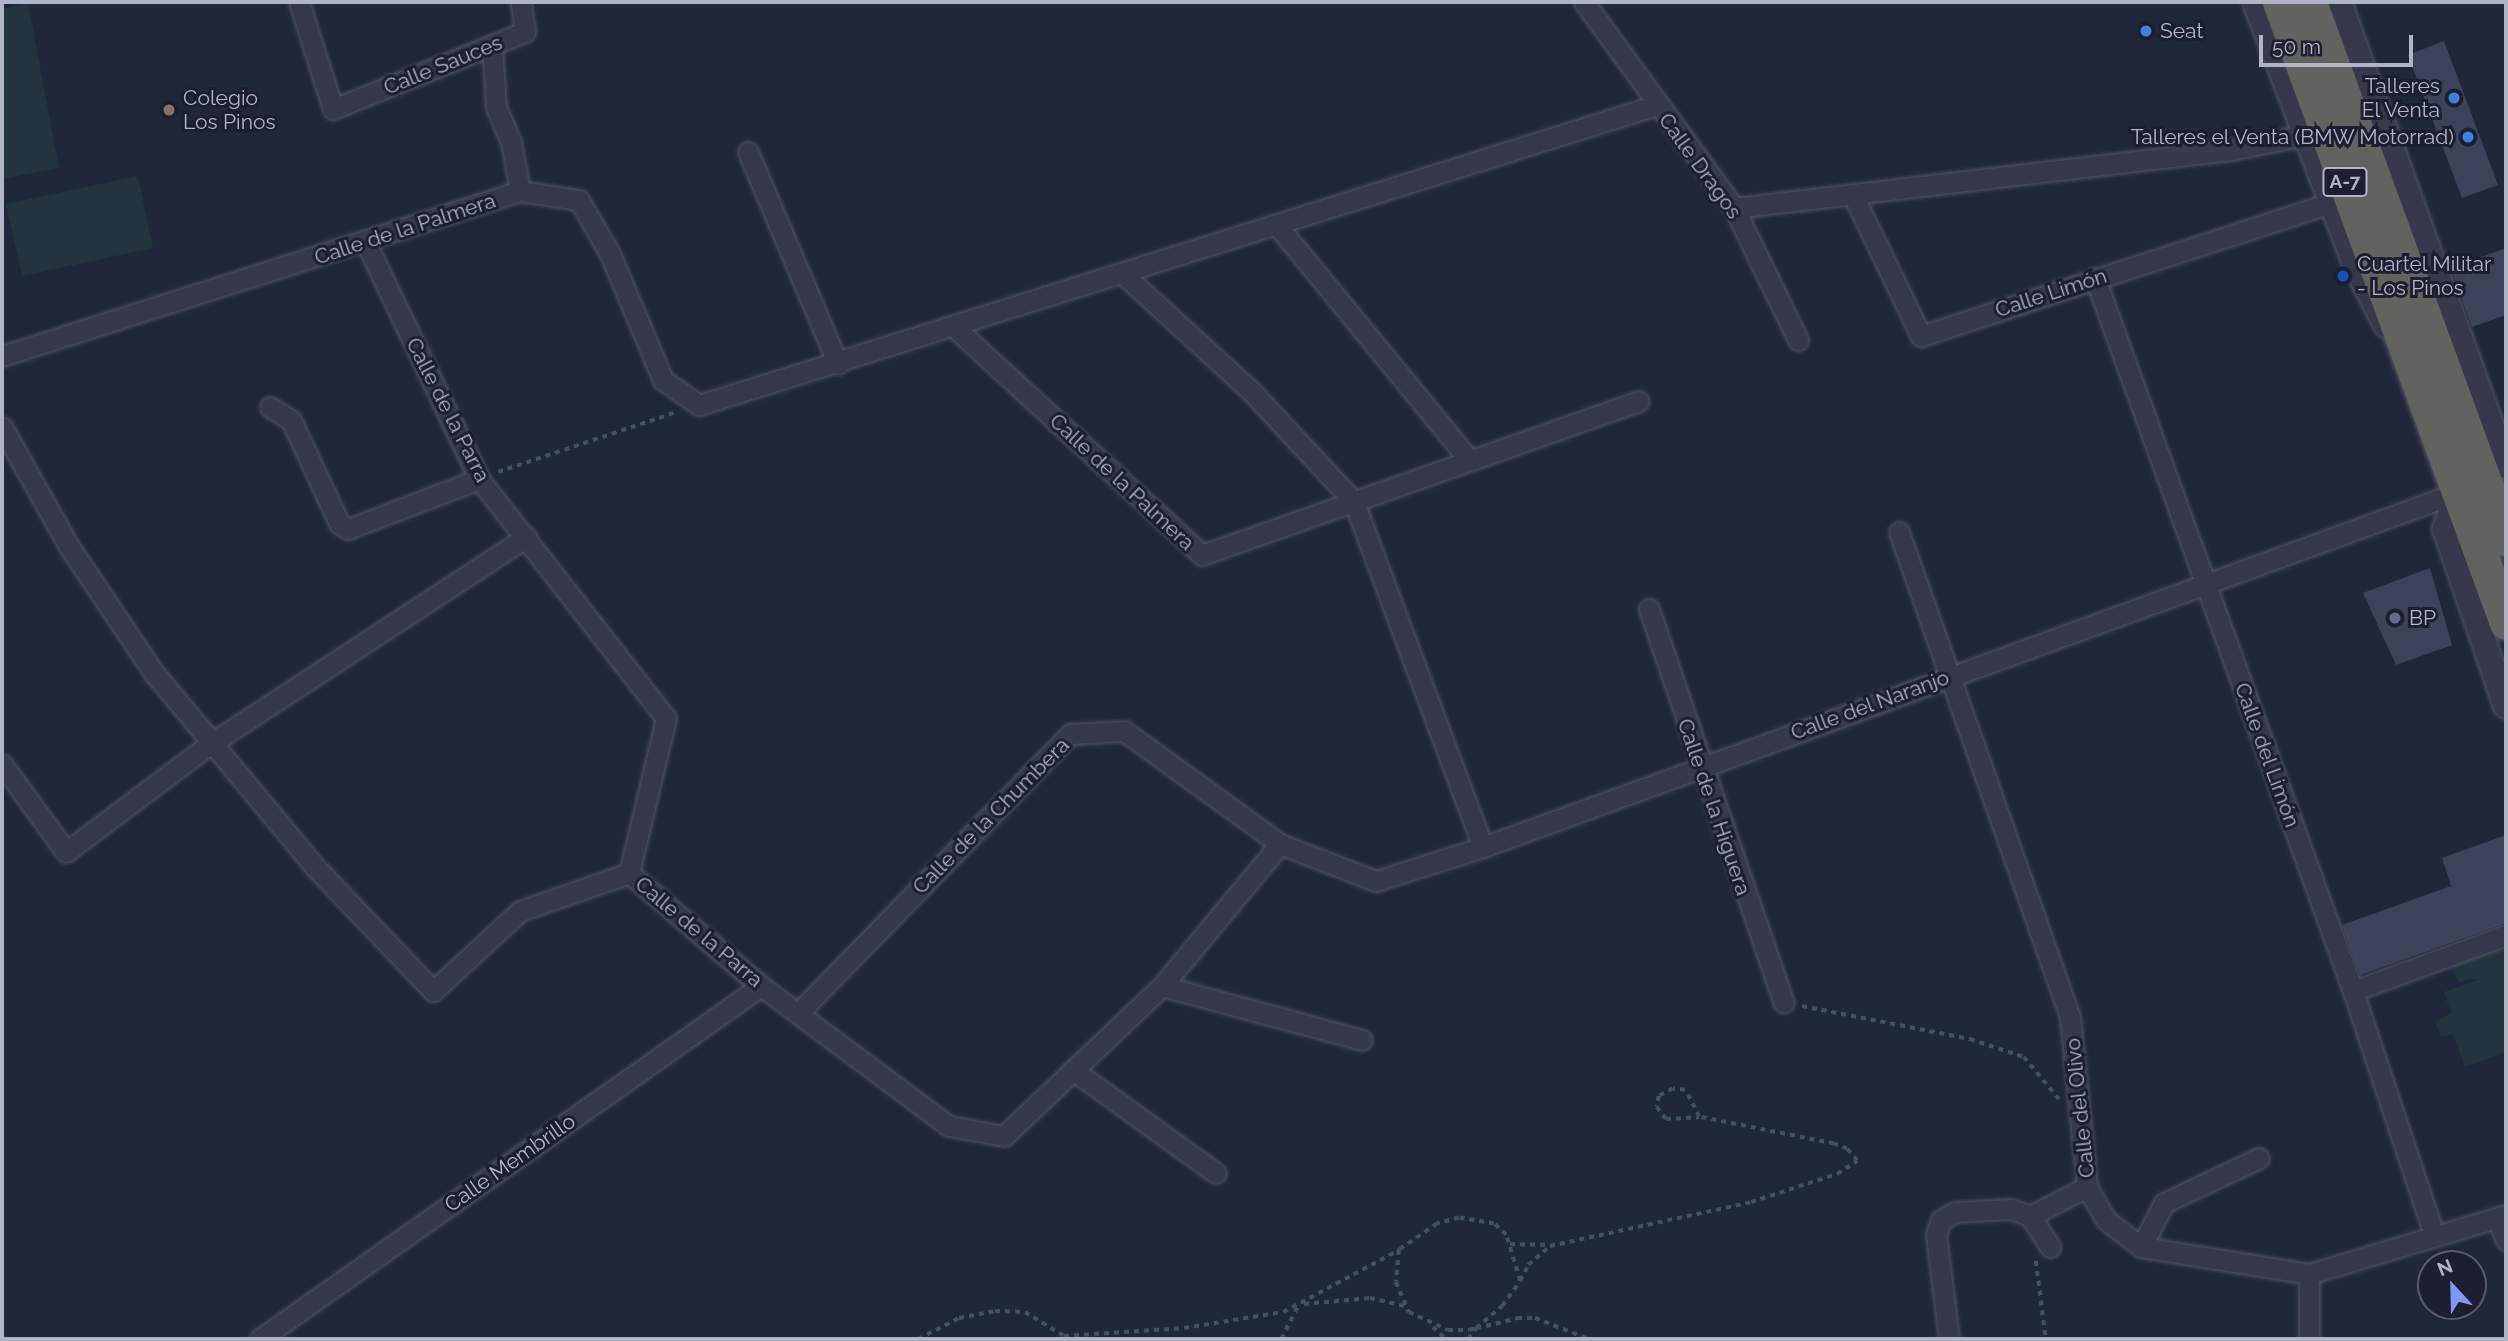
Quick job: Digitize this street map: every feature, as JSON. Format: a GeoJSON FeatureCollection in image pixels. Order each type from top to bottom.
{"type":"FeatureCollection","features":[{"type":"Feature","properties":{"kind":"highway","name":"A-7"},"geometry":{"type":"LineString","coordinates":[[2279,2],[2506,623]]}},
{"type":"Feature","properties":{"kind":"highway","name":"A-7"},"geometry":{"type":"LineString","coordinates":[[2310,2],[2506,539]]}},
{"type":"Feature","properties":{"kind":"street","name":"Calle Sauces"},"geometry":{"type":"LineString","coordinates":[[299,2],[333,109],[525,32],[521,2]]}},
{"type":"Feature","properties":{"kind":"street","name":"Calle Dragos"},"geometry":{"type":"LineString","coordinates":[[1584,2],[1734,208],[1798,340]]}},
{"type":"Feature","properties":{"kind":"street"},"geometry":{"type":"LineString","coordinates":[[2255,2],[2365,289],[2412,363]]}},
{"type":"Feature","properties":{"kind":"street"},"geometry":{"type":"LineString","coordinates":[[2340,2],[2506,466]]}},
{"type":"Feature","properties":{"kind":"street"},"geometry":{"type":"LineString","coordinates":[[492,45],[496,107],[511,142],[520,191]]}},
{"type":"Feature","properties":{"kind":"street"},"geometry":{"type":"LineString","coordinates":[[699,405],[838,364],[1657,105]]}},
{"type":"Feature","properties":{"kind":"street"},"geometry":{"type":"LineString","coordinates":[[1734,208],[2231,150],[2305,135]]}},
{"type":"Feature","properties":{"kind":"street"},"geometry":{"type":"LineString","coordinates":[[748,152],[838,364]]}},
{"type":"Feature","properties":{"kind":"street","name":"Calle de la Palmera"},"geometry":{"type":"LineString","coordinates":[[2,356],[366,243],[520,191],[579,200],[610,254],[663,380],[699,405]]}},
{"type":"Feature","properties":{"kind":"street","name":"Calle Limón"},"geometry":{"type":"LineString","coordinates":[[1853,195],[1922,337],[2330,203]]}},
{"type":"Feature","properties":{"kind":"street"},"geometry":{"type":"LineString","coordinates":[[1277,225],[1470,461]]}},
{"type":"Feature","properties":{"kind":"street","name":"Calle de la Parra"},"geometry":{"type":"LineString","coordinates":[[366,243],[479,479],[666,718],[629,873],[761,986],[949,1126],[1004,1136],[1162,986],[1280,844]]}},
{"type":"Feature","properties":{"kind":"street"},"geometry":{"type":"LineString","coordinates":[[1123,274],[1251,391],[1354,502],[1483,847]]}},
{"type":"Feature","properties":{"kind":"street","name":"Calle del Limón"},"geometry":{"type":"LineString","coordinates":[[2095,278],[2353,991],[2434,1234]]}},
{"type":"Feature","properties":{"kind":"street","name":"Calle de la Palmera"},"geometry":{"type":"LineString","coordinates":[[954,327],[1202,555],[1639,401]]}},
{"type":"Feature","properties":{"kind":"street"},"geometry":{"type":"LineString","coordinates":[[270,407],[291,421],[339,523],[348,528],[479,479]]}},
{"type":"Feature","properties":{"kind":"street"},"geometry":{"type":"LineString","coordinates":[[2,426],[114,618],[209,744],[433,991],[520,911],[629,873]]}},
{"type":"Feature","properties":{"kind":"street"},"geometry":{"type":"LineString","coordinates":[[2459,492],[2445,529],[2506,706]]}},
{"type":"Feature","properties":{"kind":"street","name":"Calle del Naranjo"},"geometry":{"type":"LineString","coordinates":[[1280,844],[1376,881],[1483,847],[2204,581],[2459,492]]}},
{"type":"Feature","properties":{"kind":"street","name":"Calle del Olivo"},"geometry":{"type":"LineString","coordinates":[[1899,532],[2070,1017],[2087,1187],[2106,1220],[2140,1247],[2309,1274],[2434,1234],[2502,1217]]}},
{"type":"Feature","properties":{"kind":"street"},"geometry":{"type":"LineString","coordinates":[[2,764],[66,852],[209,744],[526,537]]}},
{"type":"Feature","properties":{"kind":"street","name":"Calle de la Higuera"},"geometry":{"type":"LineString","coordinates":[[1649,609],[1699,767],[1784,1003]]}},
{"type":"Feature","properties":{"kind":"street","name":"Calle de la Chumbera"},"geometry":{"type":"LineString","coordinates":[[798,1013],[1070,734],[1124,731],[1280,844]]}},
{"type":"Feature","properties":{"kind":"street"},"geometry":{"type":"LineString","coordinates":[[2353,991],[2506,935]]}},
{"type":"Feature","properties":{"kind":"street","name":"Calle Membrillo"},"geometry":{"type":"LineString","coordinates":[[260,1339],[761,986]]}},
{"type":"Feature","properties":{"kind":"street"},"geometry":{"type":"LineString","coordinates":[[1162,986],[1362,1040]]}},
{"type":"Feature","properties":{"kind":"street"},"geometry":{"type":"LineString","coordinates":[[1073,1070],[1216,1173]]}},
{"type":"Feature","properties":{"kind":"street"},"geometry":{"type":"LineString","coordinates":[[2140,1247],[2164,1203],[2259,1158]]}},
{"type":"Feature","properties":{"kind":"street"},"geometry":{"type":"LineString","coordinates":[[1949,1339],[1936,1236],[1941,1220],[1955,1212],[2011,1209],[2030,1216],[2087,1187]]}},
{"type":"Feature","properties":{"kind":"street"},"geometry":{"type":"LineString","coordinates":[[2030,1216],[2043,1252]]}},
{"type":"Feature","properties":{"kind":"street"},"geometry":{"type":"LineString","coordinates":[[2502,1217],[2506,1240]]}},
{"type":"Feature","properties":{"kind":"street"},"geometry":{"type":"LineString","coordinates":[[2309,1274],[2309,1339]]}},
{"type":"Feature","properties":{"kind":"path"},"geometry":{"type":"LineString","coordinates":[[479,479],[699,405]]}},
{"type":"Feature","properties":{"kind":"path"},"geometry":{"type":"LineString","coordinates":[[1784,1003],[1943,1033],[2024,1057],[2061,1102]]}},
{"type":"Feature","properties":{"kind":"path"},"geometry":{"type":"LineString","coordinates":[[1510,1244],[1555,1244],[1751,1202],[1837,1174],[1857,1161],[1847,1149],[1834,1144],[1699,1117],[1666,1119],[1657,1107],[1659,1096],[1673,1088],[1685,1090],[1699,1117]]}},
{"type":"Feature","properties":{"kind":"path"},"geometry":{"type":"LineString","coordinates":[[1281,1339],[1298,1306],[1399,1250],[1437,1224],[1459,1218],[1494,1224],[1510,1244],[1520,1281]]}},
{"type":"Feature","properties":{"kind":"path"},"geometry":{"type":"LineString","coordinates":[[1468,1339],[1476,1328],[1503,1306],[1528,1265],[1555,1244]]}},
{"type":"Feature","properties":{"kind":"path"},"geometry":{"type":"LineString","coordinates":[[1399,1250],[1396,1282],[1406,1307]]}},
{"type":"Feature","properties":{"kind":"path"},"geometry":{"type":"LineString","coordinates":[[2043,1252],[2046,1339]]}},
{"type":"Feature","properties":{"kind":"path"},"geometry":{"type":"LineString","coordinates":[[918,1339],[959,1318],[995,1311],[1025,1312],[1064,1336],[1184,1328],[1298,1306],[1370,1298],[1406,1307],[1432,1325],[1446,1339]]}},
{"type":"Feature","properties":{"kind":"path"},"geometry":{"type":"LineString","coordinates":[[1432,1325],[1476,1328],[1535,1318],[1589,1339]]}},
{"type":"Feature","properties":{"kind":"shaded area"},"geometry":{"type":"Polygon","coordinates":[[[28,3],[59,168],[2,179],[2,9],[28,3]]]}},
{"type":"Feature","properties":{"kind":"shaded area"},"geometry":{"type":"Polygon","coordinates":[[[138,176],[153,248],[22,276],[6,204],[138,176]]]}},
{"type":"Feature","properties":{"kind":"shaded area"},"geometry":{"type":"Polygon","coordinates":[[[2506,939],[2506,1052],[2465,1067],[2453,1034],[2441,1037],[2435,1022],[2451,1013],[2444,992],[2482,978],[2458,982],[2450,961],[2506,939]]]}},
{"type":"Feature","properties":{"kind":"building"},"geometry":{"type":"Polygon","coordinates":[[[2444,41],[2498,185],[2462,198],[2408,55],[2444,41]]]}},
{"type":"Feature","properties":{"kind":"building"},"geometry":{"type":"Polygon","coordinates":[[[2506,248],[2506,315],[2472,327],[2451,268],[2506,248]]]}},
{"type":"Feature","properties":{"kind":"building","name":"BP"},"geometry":{"type":"Polygon","coordinates":[[[2430,568],[2452,645],[2396,665],[2363,593],[2430,568]]]}},
{"type":"Feature","properties":{"kind":"building"},"geometry":{"type":"Polygon","coordinates":[[[2506,835],[2506,923],[2360,975],[2342,925],[2451,886],[2442,858],[2506,835]]]}},
{"type":"Feature","properties":{"kind":"place","name":"Seat"},"geometry":{"type":"Point","coordinates":[2146,31]}},
{"type":"Feature","properties":{"kind":"place","name":"Talleres El Venta"},"geometry":{"type":"Point","coordinates":[2454,98]}},
{"type":"Feature","properties":{"kind":"place","name":"Colegio Los Pinos"},"geometry":{"type":"Point","coordinates":[169,110]}},
{"type":"Feature","properties":{"kind":"place","name":"Talleres el Venta (BMW Motorrad)"},"geometry":{"type":"Point","coordinates":[2468,137]}},
{"type":"Feature","properties":{"kind":"place","name":"Cuartel Militar - Los Pinos"},"geometry":{"type":"Point","coordinates":[2343,276]}},
{"type":"Feature","properties":{"kind":"place","name":"BP"},"geometry":{"type":"Point","coordinates":[2395,618]}}]}
